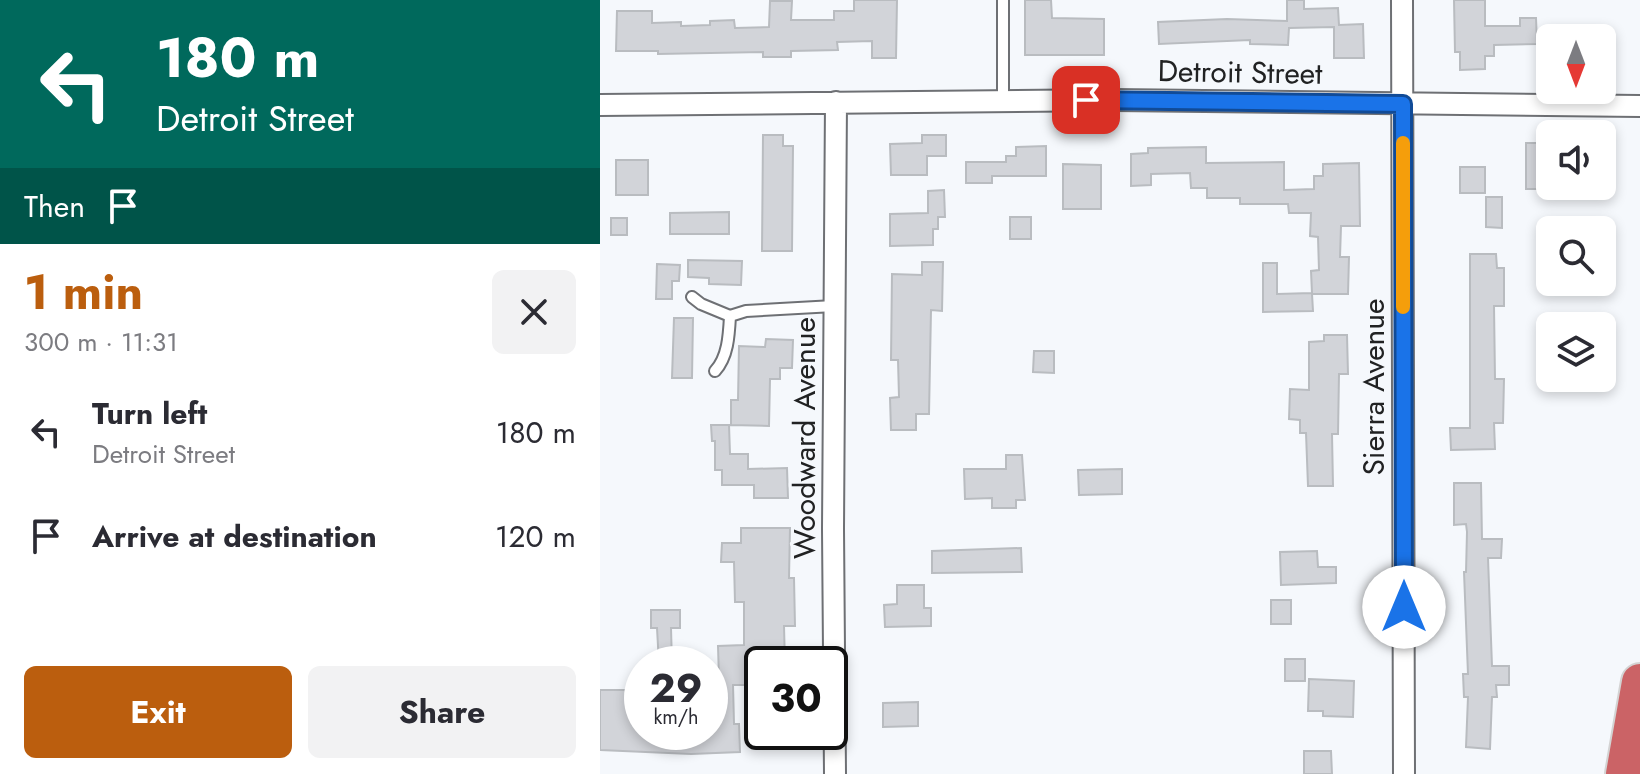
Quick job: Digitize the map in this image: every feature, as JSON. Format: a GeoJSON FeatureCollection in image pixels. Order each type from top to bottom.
{"type":"FeatureCollection","features":[{"type":"Feature","properties":{"kind":"highway"},"geometry":{"type":"LineString","coordinates":[[1624,774],[1640,682]]}},
{"type":"Feature","properties":{"kind":"street","name":"Sierra Avenue"},"geometry":{"type":"LineString","coordinates":[[1402,0],[1404,774]]}},
{"type":"Feature","properties":{"kind":"street","name":"Detroit Street"},"geometry":{"type":"LineString","coordinates":[[600,105],[1003,101],[1639,106]]}},
{"type":"Feature","properties":{"kind":"street","name":"Woodward Avenue"},"geometry":{"type":"LineString","coordinates":[[835,774],[836,102]]}},
{"type":"Feature","properties":{"kind":"lane"},"geometry":{"type":"LineString","coordinates":[[1003,0],[1003,101]]}},
{"type":"Feature","properties":{"kind":"lane"},"geometry":{"type":"LineString","coordinates":[[692,297],[730,316],[746,311],[834,306]]}},
{"type":"Feature","properties":{"kind":"lane"},"geometry":{"type":"LineString","coordinates":[[715,371],[729,340],[730,316]]}},
{"type":"Feature","properties":{"kind":"building"},"geometry":{"type":"Polygon","coordinates":[[[854,0],[897,0],[896,58],[872,58],[872,41],[837,42],[838,50],[791,51],[791,57],[763,57],[763,52],[658,54],[658,51],[616,51],[617,11],[652,11],[652,23],[710,25],[710,21],[734,20],[735,28],[769,27],[770,1],[792,1],[791,20],[834,20],[834,11],[854,11],[854,0]]]}},
{"type":"Feature","properties":{"kind":"building"},"geometry":{"type":"Polygon","coordinates":[[[1025,0],[1051,0],[1052,18],[1104,19],[1104,55],[1025,55],[1025,0]]]}},
{"type":"Feature","properties":{"kind":"building"},"geometry":{"type":"Polygon","coordinates":[[[1287,0],[1304,0],[1304,9],[1338,8],[1339,25],[1363,24],[1364,58],[1334,58],[1334,27],[1289,28],[1288,45],[1250,44],[1250,40],[1159,44],[1158,22],[1227,19],[1287,21],[1287,0]]]}},
{"type":"Feature","properties":{"kind":"building"},"geometry":{"type":"Polygon","coordinates":[[[1454,0],[1485,0],[1485,26],[1520,26],[1520,18],[1536,18],[1536,44],[1494,45],[1494,56],[1485,56],[1485,69],[1460,70],[1460,52],[1455,52],[1454,0]]]}},
{"type":"Feature","properties":{"kind":"building"},"geometry":{"type":"Polygon","coordinates":[[[763,135],[783,135],[783,146],[793,146],[792,251],[762,251],[763,135]]]}},
{"type":"Feature","properties":{"kind":"building"},"geometry":{"type":"Polygon","coordinates":[[[922,135],[946,135],[946,156],[927,156],[927,175],[891,175],[890,144],[922,143],[922,135]]]}},
{"type":"Feature","properties":{"kind":"building"},"geometry":{"type":"Polygon","coordinates":[[[1526,143],[1536,143],[1536,189],[1526,189],[1526,143]]]}},
{"type":"Feature","properties":{"kind":"building"},"geometry":{"type":"Polygon","coordinates":[[[1046,146],[1046,176],[992,176],[992,183],[966,183],[966,162],[1006,162],[1006,156],[1016,156],[1016,147],[1046,146]]]}},
{"type":"Feature","properties":{"kind":"building"},"geometry":{"type":"Polygon","coordinates":[[[1206,147],[1206,163],[1284,162],[1284,190],[1314,189],[1314,176],[1323,176],[1323,164],[1359,163],[1360,226],[1341,226],[1340,257],[1349,257],[1348,294],[1312,294],[1313,311],[1263,312],[1263,263],[1277,263],[1277,294],[1312,293],[1311,271],[1319,270],[1318,237],[1310,236],[1311,213],[1289,213],[1288,204],[1240,204],[1240,198],[1207,198],[1207,188],[1191,188],[1190,173],[1151,174],[1151,185],[1131,186],[1131,154],[1148,153],[1148,148],[1206,147]]]}},
{"type":"Feature","properties":{"kind":"building"},"geometry":{"type":"Polygon","coordinates":[[[616,160],[648,160],[648,195],[616,195],[616,160]]]}},
{"type":"Feature","properties":{"kind":"building"},"geometry":{"type":"Polygon","coordinates":[[[1063,164],[1101,165],[1101,209],[1063,209],[1063,164]]]}},
{"type":"Feature","properties":{"kind":"building"},"geometry":{"type":"Polygon","coordinates":[[[1460,167],[1485,167],[1485,193],[1460,193],[1460,167]]]}},
{"type":"Feature","properties":{"kind":"building"},"geometry":{"type":"Polygon","coordinates":[[[944,190],[945,217],[938,217],[938,229],[933,229],[933,245],[890,246],[890,214],[928,213],[928,191],[944,190]]]}},
{"type":"Feature","properties":{"kind":"building"},"geometry":{"type":"Polygon","coordinates":[[[1486,197],[1502,197],[1502,228],[1486,227],[1486,197]]]}},
{"type":"Feature","properties":{"kind":"building"},"geometry":{"type":"Polygon","coordinates":[[[729,212],[729,234],[670,234],[670,213],[729,212]]]}},
{"type":"Feature","properties":{"kind":"building"},"geometry":{"type":"Polygon","coordinates":[[[1010,217],[1031,217],[1031,239],[1010,239],[1010,217]]]}},
{"type":"Feature","properties":{"kind":"building"},"geometry":{"type":"Polygon","coordinates":[[[611,218],[627,218],[627,235],[611,235],[611,218]]]}},
{"type":"Feature","properties":{"kind":"building"},"geometry":{"type":"Polygon","coordinates":[[[1470,254],[1496,254],[1497,268],[1504,268],[1504,306],[1494,306],[1495,379],[1504,379],[1503,423],[1494,423],[1495,449],[1451,450],[1450,428],[1470,428],[1470,254]]]}},
{"type":"Feature","properties":{"kind":"building"},"geometry":{"type":"Polygon","coordinates":[[[688,260],[742,261],[741,285],[709,284],[709,278],[688,277],[688,260]]]}},
{"type":"Feature","properties":{"kind":"building"},"geometry":{"type":"Polygon","coordinates":[[[922,262],[943,262],[942,311],[931,310],[929,414],[916,414],[916,430],[891,430],[890,398],[899,397],[898,360],[891,360],[892,274],[922,275],[922,262]]]}},
{"type":"Feature","properties":{"kind":"building"},"geometry":{"type":"Polygon","coordinates":[[[657,264],[680,265],[679,281],[672,281],[672,299],[656,299],[657,264]]]}},
{"type":"Feature","properties":{"kind":"building"},"geometry":{"type":"Polygon","coordinates":[[[674,318],[693,318],[692,378],[672,378],[674,318]]]}},
{"type":"Feature","properties":{"kind":"building"},"geometry":{"type":"Polygon","coordinates":[[[1324,335],[1347,335],[1348,374],[1339,374],[1338,434],[1332,434],[1333,486],[1308,486],[1306,433],[1300,433],[1300,420],[1289,419],[1290,389],[1309,390],[1309,342],[1324,341],[1324,335]]]}},
{"type":"Feature","properties":{"kind":"building"},"geometry":{"type":"Polygon","coordinates":[[[766,339],[793,340],[792,368],[780,368],[780,379],[770,379],[769,426],[731,425],[731,400],[738,400],[739,346],[765,347],[766,339]]]}},
{"type":"Feature","properties":{"kind":"building"},"geometry":{"type":"Polygon","coordinates":[[[1034,351],[1054,351],[1054,373],[1033,372],[1034,351]]]}},
{"type":"Feature","properties":{"kind":"building"},"geometry":{"type":"Polygon","coordinates":[[[711,425],[729,425],[730,454],[748,454],[748,469],[787,468],[788,498],[754,498],[754,485],[722,485],[722,470],[715,470],[715,441],[712,441],[711,425]]]}},
{"type":"Feature","properties":{"kind":"building"},"geometry":{"type":"Polygon","coordinates":[[[1006,455],[1022,455],[1025,500],[1016,500],[1016,508],[992,508],[992,498],[965,499],[964,469],[1006,469],[1006,455]]]}},
{"type":"Feature","properties":{"kind":"building"},"geometry":{"type":"Polygon","coordinates":[[[1122,469],[1122,494],[1079,495],[1078,470],[1122,469]]]}},
{"type":"Feature","properties":{"kind":"building"},"geometry":{"type":"Polygon","coordinates":[[[1454,483],[1481,483],[1482,539],[1502,539],[1501,558],[1488,558],[1492,666],[1509,666],[1509,685],[1496,685],[1497,697],[1492,697],[1490,749],[1466,747],[1468,697],[1464,697],[1463,674],[1468,674],[1464,572],[1467,532],[1466,524],[1454,525],[1454,483]]]}},
{"type":"Feature","properties":{"kind":"building"},"geometry":{"type":"Polygon","coordinates":[[[741,528],[790,528],[789,578],[794,578],[795,626],[784,626],[785,646],[744,646],[744,685],[733,685],[734,724],[739,724],[740,752],[691,754],[600,750],[600,690],[624,690],[624,750],[728,750],[728,646],[718,646],[744,645],[744,602],[735,602],[734,562],[721,562],[722,543],[741,543],[741,528]]]}},
{"type":"Feature","properties":{"kind":"building"},"geometry":{"type":"Polygon","coordinates":[[[1021,548],[1022,572],[932,573],[932,551],[1021,548]]]}},
{"type":"Feature","properties":{"kind":"building"},"geometry":{"type":"Polygon","coordinates":[[[1317,551],[1318,567],[1336,567],[1336,583],[1281,585],[1280,552],[1317,551]]]}},
{"type":"Feature","properties":{"kind":"building"},"geometry":{"type":"Polygon","coordinates":[[[897,585],[924,585],[924,608],[931,608],[931,626],[885,627],[884,605],[897,604],[897,585]]]}},
{"type":"Feature","properties":{"kind":"building"},"geometry":{"type":"Polygon","coordinates":[[[1271,600],[1291,600],[1291,624],[1271,624],[1271,600]]]}},
{"type":"Feature","properties":{"kind":"building"},"geometry":{"type":"Polygon","coordinates":[[[651,610],[680,610],[680,628],[671,628],[672,646],[658,646],[657,628],[651,628],[651,610]]]}},
{"type":"Feature","properties":{"kind":"building"},"geometry":{"type":"Polygon","coordinates":[[[1285,659],[1305,659],[1305,681],[1285,681],[1285,659]]]}},
{"type":"Feature","properties":{"kind":"building"},"geometry":{"type":"Polygon","coordinates":[[[1309,679],[1354,681],[1353,717],[1323,716],[1323,711],[1308,711],[1309,679]]]}},
{"type":"Feature","properties":{"kind":"building"},"geometry":{"type":"Polygon","coordinates":[[[918,702],[918,726],[883,727],[883,703],[918,702]]]}},
{"type":"Feature","properties":{"kind":"building"},"geometry":{"type":"Polygon","coordinates":[[[1304,751],[1331,751],[1332,774],[1304,774],[1304,751]]]}},
{"type":"Feature","properties":{"kind":"slow traffic"},"geometry":{"type":"LineString","coordinates":[[1403,143],[1403,307]]}},
{"type":"Feature","properties":{"kind":"route"},"geometry":{"type":"LineString","coordinates":[[1086,100],[1403,104],[1404,607]]}}]}
